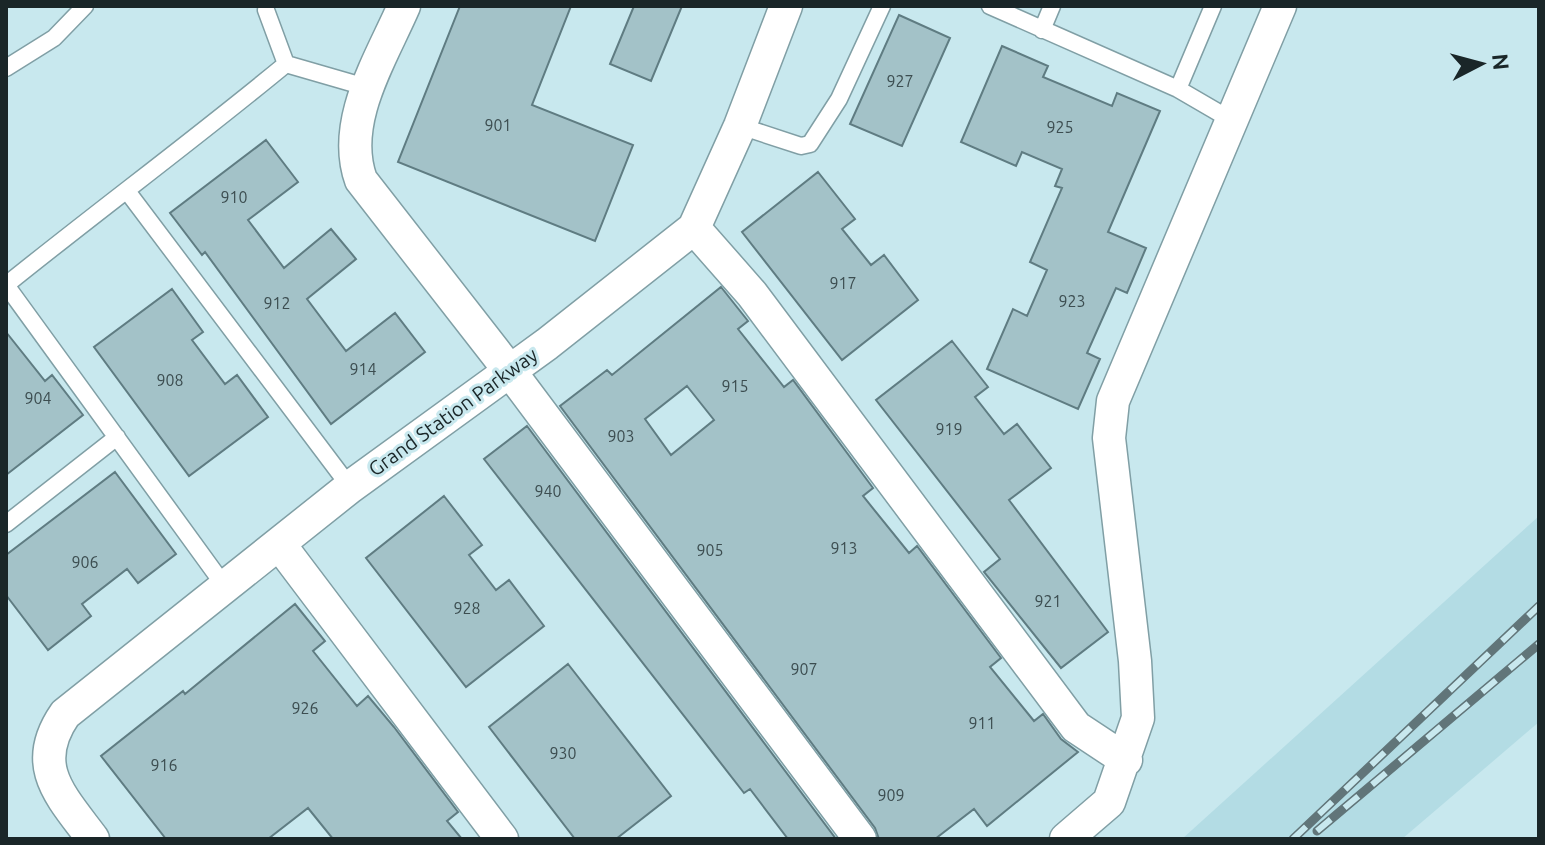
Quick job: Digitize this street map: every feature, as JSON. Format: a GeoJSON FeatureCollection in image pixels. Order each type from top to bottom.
{"type":"FeatureCollection","features":[{"type":"Feature","properties":{"kind":"street"},"geometry":{"type":"LineString","coordinates":[[404,6],[354,131],[353,158],[361,180],[509,370],[860,839]]}},
{"type":"Feature","properties":{"kind":"street","name":"Grand Station Parkway"},"geometry":{"type":"LineString","coordinates":[[93,839],[57,791],[49,762],[50,735],[65,714],[350,487],[694,228],[740,126],[786,6]]}},
{"type":"Feature","properties":{"kind":"street"},"geometry":{"type":"LineString","coordinates":[[1066,839],[1109,802],[1138,718],[1135,661],[1109,438],[1113,401],[1280,6]]}},
{"type":"Feature","properties":{"kind":"street"},"geometry":{"type":"LineString","coordinates":[[694,228],[752,294],[1076,727],[1126,760]]}},
{"type":"Feature","properties":{"kind":"street"},"geometry":{"type":"LineString","coordinates":[[280,545],[502,839]]}},
{"type":"Feature","properties":{"kind":"lane"},"geometry":{"type":"LineString","coordinates":[[6,68],[54,38],[85,6]]}},
{"type":"Feature","properties":{"kind":"lane"},"geometry":{"type":"LineString","coordinates":[[740,126],[801,146],[810,144],[839,99],[882,6]]}},
{"type":"Feature","properties":{"kind":"lane"},"geometry":{"type":"LineString","coordinates":[[990,6],[1178,89],[1233,121]]}},
{"type":"Feature","properties":{"kind":"lane"},"geometry":{"type":"LineString","coordinates":[[1042,30],[1052,6]]}},
{"type":"Feature","properties":{"kind":"lane"},"geometry":{"type":"LineString","coordinates":[[1178,89],[1213,6]]}},
{"type":"Feature","properties":{"kind":"lane"},"geometry":{"type":"LineString","coordinates":[[266,10],[286,64]]}},
{"type":"Feature","properties":{"kind":"lane"},"geometry":{"type":"LineString","coordinates":[[286,64],[369,88]]}},
{"type":"Feature","properties":{"kind":"lane"},"geometry":{"type":"LineString","coordinates":[[226,588],[6,285],[286,64]]}},
{"type":"Feature","properties":{"kind":"lane"},"geometry":{"type":"LineString","coordinates":[[127,191],[350,487]]}},
{"type":"Feature","properties":{"kind":"lane"},"geometry":{"type":"LineString","coordinates":[[6,524],[117,437]]}},
{"type":"Feature","properties":{"kind":"shaded area"},"geometry":{"type":"Polygon","coordinates":[[[1539,516],[1539,722],[1402,839],[1182,839],[1539,516]]]}},
{"type":"Feature","properties":{"kind":"building"},"geometry":{"type":"Polygon","coordinates":[[[460,6],[571,6],[532,105],[633,145],[595,241],[398,162],[460,6]]]}},
{"type":"Feature","properties":{"kind":"building"},"geometry":{"type":"Polygon","coordinates":[[[634,6],[682,6],[651,81],[610,64],[634,6]]]}},
{"type":"Feature","properties":{"kind":"building"},"geometry":{"type":"Polygon","coordinates":[[[899,15],[950,38],[902,146],[850,124],[899,15]]]}},
{"type":"Feature","properties":{"kind":"building"},"geometry":{"type":"Polygon","coordinates":[[[1002,46],[1048,66],[1043,77],[1112,106],[1117,93],[1160,111],[1108,232],[1146,248],[1127,293],[1116,288],[1087,353],[1100,359],[1078,409],[987,369],[1013,309],[1027,316],[1047,270],[1030,262],[1062,188],[1055,186],[1062,169],[1022,152],[1016,166],[961,142],[1002,46]]]}},
{"type":"Feature","properties":{"kind":"building"},"geometry":{"type":"Polygon","coordinates":[[[266,140],[298,182],[248,220],[284,268],[331,229],[356,259],[307,299],[346,351],[395,313],[425,352],[331,424],[205,252],[202,255],[170,213],[266,140]]]}},
{"type":"Feature","properties":{"kind":"building"},"geometry":{"type":"Polygon","coordinates":[[[818,172],[855,219],[842,229],[871,265],[884,255],[918,300],[842,360],[742,232],[818,172]]]}},
{"type":"Feature","properties":{"kind":"building"},"geometry":{"type":"Polygon","coordinates":[[[721,287],[748,321],[738,329],[784,387],[793,380],[873,488],[863,496],[909,553],[917,546],[1001,658],[990,667],[1034,721],[1043,714],[1061,739],[1078,752],[987,826],[974,809],[935,839],[879,839],[875,828],[560,406],[607,370],[612,375],[721,287]],[[687,386],[645,419],[671,455],[714,420],[687,386]]]}},
{"type":"Feature","properties":{"kind":"building"},"geometry":{"type":"Polygon","coordinates":[[[172,289],[203,332],[192,340],[225,384],[237,375],[268,417],[189,476],[94,347],[172,289]]]}},
{"type":"Feature","properties":{"kind":"building"},"geometry":{"type":"Polygon","coordinates":[[[6,332],[45,381],[52,375],[83,415],[6,475],[6,332]]]}},
{"type":"Feature","properties":{"kind":"building"},"geometry":{"type":"Polygon","coordinates":[[[952,341],[988,387],[975,397],[1004,434],[1017,424],[1051,468],[1009,500],[1108,632],[1061,668],[984,572],[1000,559],[876,400],[952,341]]]}},
{"type":"Feature","properties":{"kind":"building"},"geometry":{"type":"Polygon","coordinates":[[[527,426],[836,839],[788,839],[750,789],[744,793],[484,459],[527,426]]]}},
{"type":"Feature","properties":{"kind":"building"},"geometry":{"type":"Polygon","coordinates":[[[115,472],[176,554],[138,583],[127,569],[82,604],[91,616],[48,650],[6,595],[6,555],[115,472]]]}},
{"type":"Feature","properties":{"kind":"building"},"geometry":{"type":"Polygon","coordinates":[[[444,496],[482,545],[469,555],[496,590],[509,580],[544,626],[466,687],[366,558],[444,496]]]}},
{"type":"Feature","properties":{"kind":"building"},"geometry":{"type":"Polygon","coordinates":[[[295,604],[325,641],[313,651],[357,706],[368,696],[394,727],[458,812],[447,821],[462,839],[333,839],[308,808],[268,839],[166,839],[101,756],[183,691],[185,694],[295,604]]]}},
{"type":"Feature","properties":{"kind":"building"},"geometry":{"type":"Polygon","coordinates":[[[568,664],[671,796],[616,839],[575,839],[489,727],[568,664]]]}},
{"type":"Feature","properties":{"kind":"railway"},"geometry":{"type":"LineString","coordinates":[[1293,839],[1539,606]]}},
{"type":"Feature","properties":{"kind":"railway"},"geometry":{"type":"LineString","coordinates":[[1317,831],[1539,644]]}}]}
